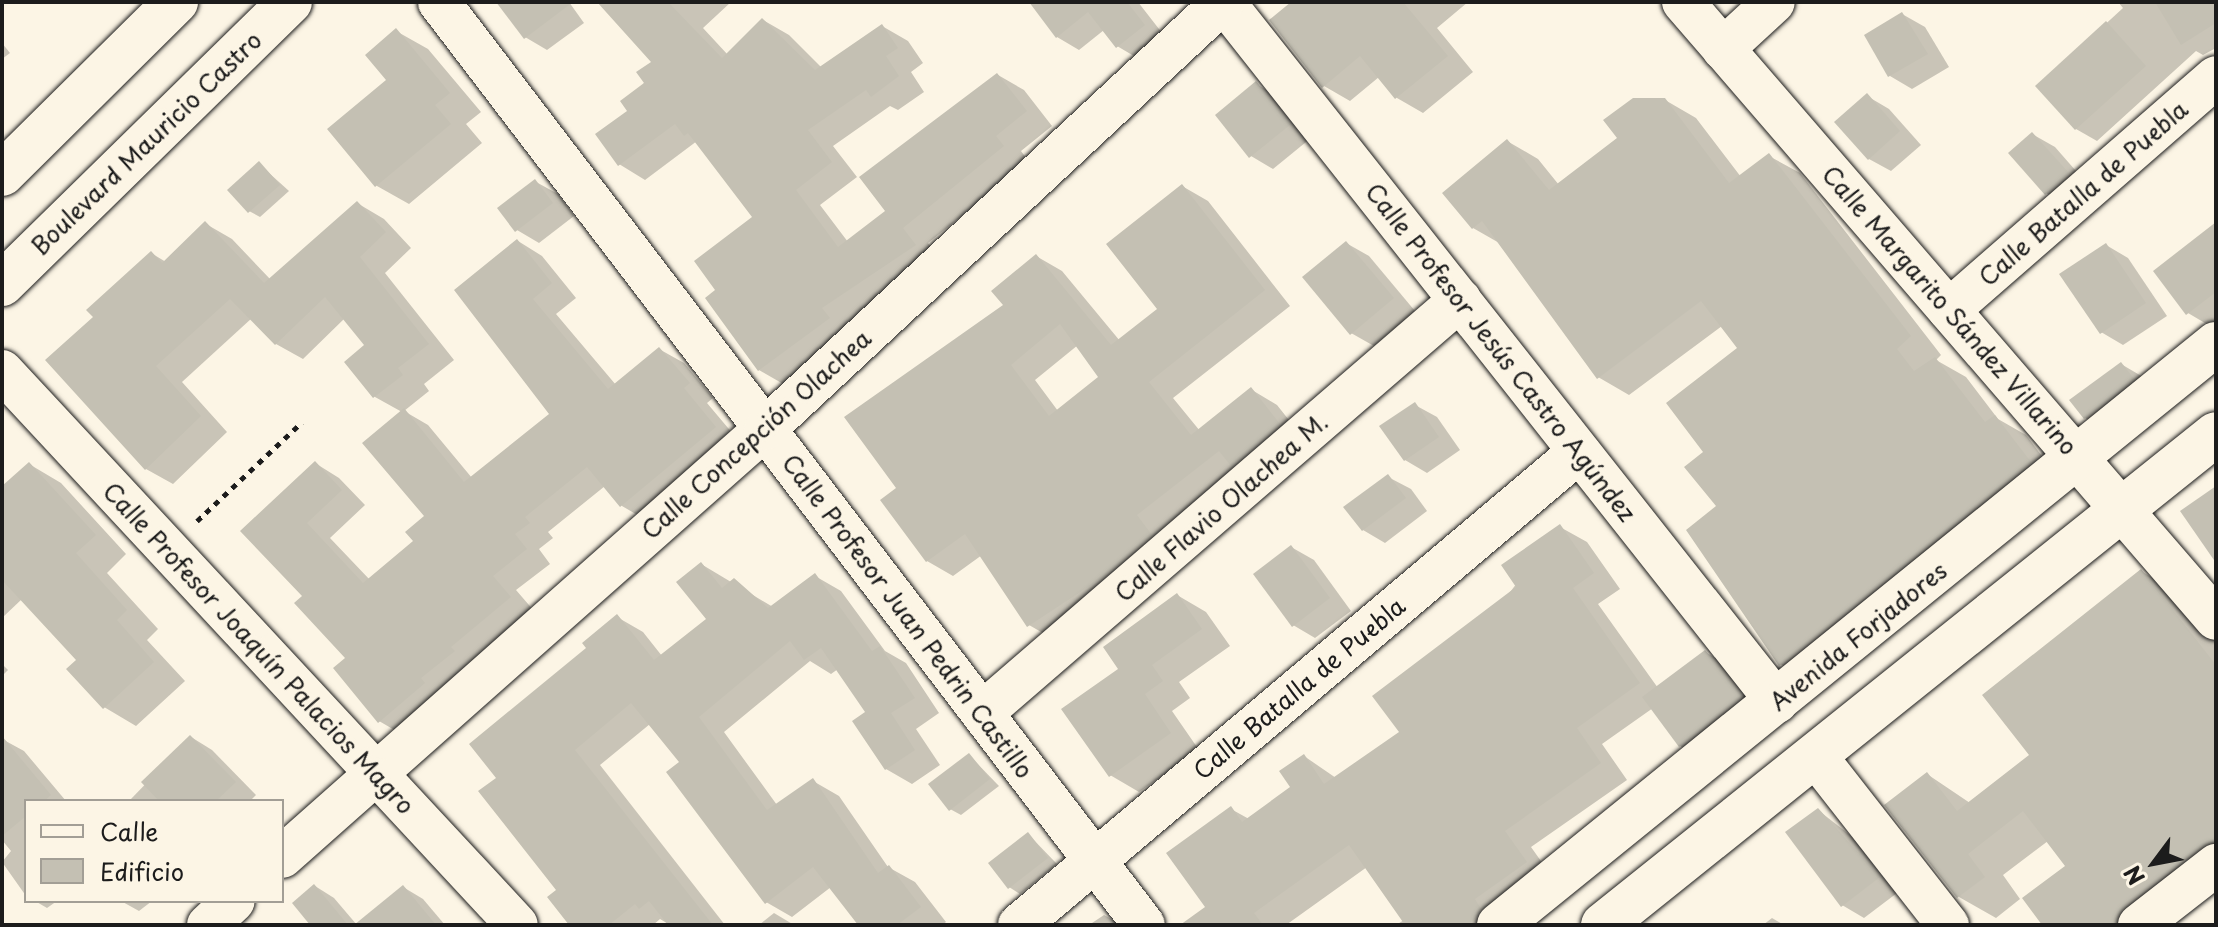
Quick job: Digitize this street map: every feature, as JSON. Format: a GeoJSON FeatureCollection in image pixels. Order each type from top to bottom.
{"type":"FeatureCollection","features":[{"type":"Feature","properties":{"kind":"main road"},"geometry":{"type":"LineString","coordinates":[[2,174],[176,2]]}},
{"type":"Feature","properties":{"kind":"main road","name":"Boulevard Mauricio Castro"},"geometry":{"type":"LineString","coordinates":[[2,284],[290,2]]}},
{"type":"Feature","properties":{"kind":"main road","name":"Avenida Forjadores"},"geometry":{"type":"LineString","coordinates":[[1499,925],[2216,344]]}},
{"type":"Feature","properties":{"kind":"main road"},"geometry":{"type":"LineString","coordinates":[[1603,925],[2117,509],[2216,434]]}},
{"type":"Feature","properties":{"kind":"street","name":"Calle Profesor Juan Pedrin Castillo"},"geometry":{"type":"LineString","coordinates":[[439,2],[1144,925]]}},
{"type":"Feature","properties":{"kind":"street","name":"Calle Concepción Olachea"},"geometry":{"type":"LineString","coordinates":[[284,855],[374,772],[765,429],[1224,2]]}},
{"type":"Feature","properties":{"kind":"street","name":"Calle Profesor Jesús Castro Agúndez"},"geometry":{"type":"LineString","coordinates":[[1224,2],[1777,702]]}},
{"type":"Feature","properties":{"kind":"street","name":"Calle Margarito Sández Villarino"},"geometry":{"type":"LineString","coordinates":[[1683,2],[2078,456],[2117,509],[2216,619]]}},
{"type":"Feature","properties":{"kind":"street"},"geometry":{"type":"LineString","coordinates":[[1723,49],[1774,2]]}},
{"type":"Feature","properties":{"kind":"street","name":"Calle Batalla de Puebla"},"geometry":{"type":"LineString","coordinates":[[1949,310],[2216,77]]}},
{"type":"Feature","properties":{"kind":"street","name":"Calle Flavio Olachea M."},"geometry":{"type":"LineString","coordinates":[[982,713],[1460,300]]}},
{"type":"Feature","properties":{"kind":"street","name":"Calle Profesor Joaquín Palacios Magro"},"geometry":{"type":"LineString","coordinates":[[2,371],[517,925]]}},
{"type":"Feature","properties":{"kind":"street","name":"Calle Batalla de Puebla"},"geometry":{"type":"LineString","coordinates":[[1019,925],[1579,452]]}},
{"type":"Feature","properties":{"kind":"street"},"geometry":{"type":"LineString","coordinates":[[1815,755],[1948,925]]}},
{"type":"Feature","properties":{"kind":"street"},"geometry":{"type":"LineString","coordinates":[[2139,925],[2216,865]]}},
{"type":"Feature","properties":{"kind":"street"},"geometry":{"type":"LineString","coordinates":[[208,925],[232,903]]}},
{"type":"Feature","properties":{"kind":"path"},"geometry":{"type":"LineString","coordinates":[[168,549],[302,422]]}},
{"type":"Feature","properties":{"kind":"building"},"geometry":{"type":"Polygon","coordinates":[[[496,2],[573,2],[524,39],[496,2]]]}},
{"type":"Feature","properties":{"kind":"building"},"geometry":{"type":"Polygon","coordinates":[[[597,2],[668,2],[722,58],[762,18],[815,70],[882,24],[898,48],[886,56],[899,76],[871,97],[866,90],[808,130],[832,162],[796,190],[838,247],[885,211],[859,177],[997,73],[1027,111],[996,136],[1004,146],[903,228],[916,245],[822,308],[830,318],[758,371],[705,298],[715,290],[694,261],[752,217],[688,133],[684,136],[675,124],[618,166],[595,134],[627,111],[620,101],[644,83],[636,72],[651,62],[597,2]]]}},
{"type":"Feature","properties":{"kind":"building"},"geometry":{"type":"Polygon","coordinates":[[[1029,2],[1127,2],[1145,25],[1116,48],[1088,12],[1056,38],[1029,2]]]}},
{"type":"Feature","properties":{"kind":"building"},"geometry":{"type":"Polygon","coordinates":[[[1291,2],[1403,2],[1448,56],[1395,99],[1360,56],[1322,88],[1269,20],[1291,2]]]}},
{"type":"Feature","properties":{"kind":"building"},"geometry":{"type":"Polygon","coordinates":[[[2155,2],[2216,2],[2216,23],[2181,45],[2155,2]]]}},
{"type":"Feature","properties":{"kind":"building"},"geometry":{"type":"Polygon","coordinates":[[[1902,12],[1928,54],[1888,77],[1864,35],[1902,12]]]}},
{"type":"Feature","properties":{"kind":"building"},"geometry":{"type":"Polygon","coordinates":[[[2106,21],[2146,66],[2075,130],[2035,86],[2106,21]]]}},
{"type":"Feature","properties":{"kind":"building"},"geometry":{"type":"Polygon","coordinates":[[[396,28],[450,93],[435,105],[451,124],[375,187],[327,129],[386,80],[365,55],[396,28]]]}},
{"type":"Feature","properties":{"kind":"building"},"geometry":{"type":"Polygon","coordinates":[[[1256,81],[1290,125],[1249,158],[1215,115],[1256,81]]]}},
{"type":"Feature","properties":{"kind":"building"},"geometry":{"type":"Polygon","coordinates":[[[1867,93],[1900,131],[1868,160],[1834,122],[1867,93]]]}},
{"type":"Feature","properties":{"kind":"building"},"geometry":{"type":"Polygon","coordinates":[[[1633,98],[1665,98],[1729,183],[1769,153],[1911,336],[1897,349],[1914,371],[1935,357],[1985,422],[1995,415],[2031,462],[1779,666],[1686,530],[1716,506],[1684,467],[1703,452],[1666,403],[1737,348],[1701,301],[1597,379],[1482,221],[1472,229],[1442,193],[1507,139],[1549,190],[1617,138],[1603,120],[1633,98]]]}},
{"type":"Feature","properties":{"kind":"building"},"geometry":{"type":"Polygon","coordinates":[[[2032,132],[2069,173],[2045,195],[2008,153],[2032,132]]]}},
{"type":"Feature","properties":{"kind":"building"},"geometry":{"type":"Polygon","coordinates":[[[259,161],[280,185],[248,213],[227,190],[259,161]]]}},
{"type":"Feature","properties":{"kind":"building"},"geometry":{"type":"Polygon","coordinates":[[[535,179],[553,203],[515,232],[497,208],[535,179]]]}},
{"type":"Feature","properties":{"kind":"building"},"geometry":{"type":"Polygon","coordinates":[[[1182,184],[1265,290],[1149,382],[1191,435],[1251,387],[1280,424],[1231,466],[1219,451],[1137,515],[1152,535],[1103,577],[1027,627],[965,534],[926,562],[880,500],[896,488],[844,417],[1003,305],[991,291],[1036,254],[1111,345],[1157,309],[1106,244],[1182,184]],[[1060,324],[1011,365],[1049,416],[1098,377],[1060,324]]]}},
{"type":"Feature","properties":{"kind":"building"},"geometry":{"type":"Polygon","coordinates":[[[357,201],[386,232],[360,257],[429,344],[398,368],[403,375],[373,398],[344,362],[364,345],[325,297],[275,345],[230,299],[156,366],[201,416],[145,470],[45,360],[93,317],[86,310],[151,251],[162,263],[205,221],[264,283],[357,201]]]}},
{"type":"Feature","properties":{"kind":"building"},"geometry":{"type":"Polygon","coordinates":[[[2216,222],[2216,292],[2186,315],[2153,271],[2216,222]]]}},
{"type":"Feature","properties":{"kind":"building"},"geometry":{"type":"Polygon","coordinates":[[[517,239],[552,283],[533,299],[608,389],[659,347],[690,383],[684,388],[716,427],[620,507],[587,467],[525,517],[530,523],[515,534],[527,549],[493,576],[511,597],[451,647],[455,651],[421,678],[425,683],[378,723],[333,668],[345,658],[294,603],[302,596],[240,531],[315,461],[342,490],[307,523],[363,583],[413,541],[405,532],[424,516],[362,443],[404,408],[464,482],[549,414],[454,290],[517,239]]]}},
{"type":"Feature","properties":{"kind":"building"},"geometry":{"type":"Polygon","coordinates":[[[1346,241],[1394,298],[1350,335],[1302,277],[1346,241]]]}},
{"type":"Feature","properties":{"kind":"building"},"geometry":{"type":"Polygon","coordinates":[[[2106,243],[2146,303],[2100,334],[2059,274],[2106,243]]]}},
{"type":"Feature","properties":{"kind":"building"},"geometry":{"type":"Polygon","coordinates":[[[2121,362],[2134,379],[2084,419],[2069,400],[2121,362]]]}},
{"type":"Feature","properties":{"kind":"building"},"geometry":{"type":"Polygon","coordinates":[[[1415,402],[1439,437],[1404,461],[1379,426],[1415,402]]]}},
{"type":"Feature","properties":{"kind":"building"},"geometry":{"type":"Polygon","coordinates":[[[29,462],[96,535],[76,553],[127,610],[117,620],[154,662],[103,709],[66,669],[76,660],[2,580],[2,486],[29,462]]]}},
{"type":"Feature","properties":{"kind":"building"},"geometry":{"type":"Polygon","coordinates":[[[1388,474],[1406,498],[1362,531],[1343,507],[1388,474]]]}},
{"type":"Feature","properties":{"kind":"building"},"geometry":{"type":"Polygon","coordinates":[[[2216,486],[2216,563],[2180,511],[2216,486]]]}},
{"type":"Feature","properties":{"kind":"building"},"geometry":{"type":"Polygon","coordinates":[[[1560,524],[1594,573],[1573,588],[1640,683],[1577,728],[1601,763],[1505,831],[1527,862],[1475,899],[1481,909],[1475,919],[1466,925],[1405,925],[1349,845],[1254,913],[1263,925],[1180,925],[1205,907],[1166,853],[1231,806],[1242,822],[1290,787],[1279,771],[1304,754],[1324,784],[1399,732],[1372,696],[1516,587],[1501,565],[1560,524]]]}},
{"type":"Feature","properties":{"kind":"building"},"geometry":{"type":"Polygon","coordinates":[[[1291,545],[1330,598],[1292,627],[1253,574],[1291,545]]]}},
{"type":"Feature","properties":{"kind":"building"},"geometry":{"type":"Polygon","coordinates":[[[701,562],[722,588],[734,578],[768,608],[815,573],[872,651],[880,646],[915,698],[891,713],[915,750],[885,770],[852,721],[865,712],[821,648],[804,660],[790,641],[699,717],[767,810],[813,778],[878,873],[889,865],[921,907],[897,925],[858,925],[813,867],[765,904],[666,772],[679,762],[631,703],[575,750],[713,925],[668,925],[649,901],[639,909],[635,904],[609,925],[569,925],[547,897],[556,890],[478,791],[496,778],[469,744],[586,648],[582,643],[617,614],[654,660],[706,619],[676,582],[701,562]]]}},
{"type":"Feature","properties":{"kind":"building"},"geometry":{"type":"Polygon","coordinates":[[[2141,569],[2216,665],[2216,842],[2201,846],[2124,906],[2115,925],[2042,925],[2022,898],[2065,866],[2023,811],[1968,854],[1985,877],[1957,898],[1884,805],[1927,772],[1957,811],[2029,755],[1982,695],[2141,569]]]}},
{"type":"Feature","properties":{"kind":"building"},"geometry":{"type":"Polygon","coordinates":[[[1177,593],[1202,629],[1152,665],[1163,681],[1145,694],[1171,733],[1109,777],[1061,709],[1118,669],[1103,647],[1177,593]]]}},
{"type":"Feature","properties":{"kind":"building"},"geometry":{"type":"Polygon","coordinates":[[[1705,650],[1742,696],[1679,747],[1642,697],[1705,650]]]}},
{"type":"Feature","properties":{"kind":"building"},"geometry":{"type":"Polygon","coordinates":[[[190,735],[236,782],[218,799],[157,799],[141,782],[190,735]]]}},
{"type":"Feature","properties":{"kind":"building"},"geometry":{"type":"Polygon","coordinates":[[[2,736],[51,795],[46,799],[24,799],[24,818],[2,836],[2,736]]]}},
{"type":"Feature","properties":{"kind":"building"},"geometry":{"type":"Polygon","coordinates":[[[969,753],[990,779],[949,811],[928,784],[969,753]]]}},
{"type":"Feature","properties":{"kind":"building"},"geometry":{"type":"Polygon","coordinates":[[[1818,808],[1880,877],[1841,907],[1785,832],[1818,808]]]}},
{"type":"Feature","properties":{"kind":"building"},"geometry":{"type":"Polygon","coordinates":[[[1028,832],[1048,858],[1008,889],[988,863],[1028,832]]]}},
{"type":"Feature","properties":{"kind":"building"},"geometry":{"type":"Polygon","coordinates":[[[314,884],[348,925],[310,925],[292,903],[314,884]]]}},
{"type":"Feature","properties":{"kind":"building"},"geometry":{"type":"Polygon","coordinates":[[[403,885],[436,925],[354,925],[403,885]]]}}]}
